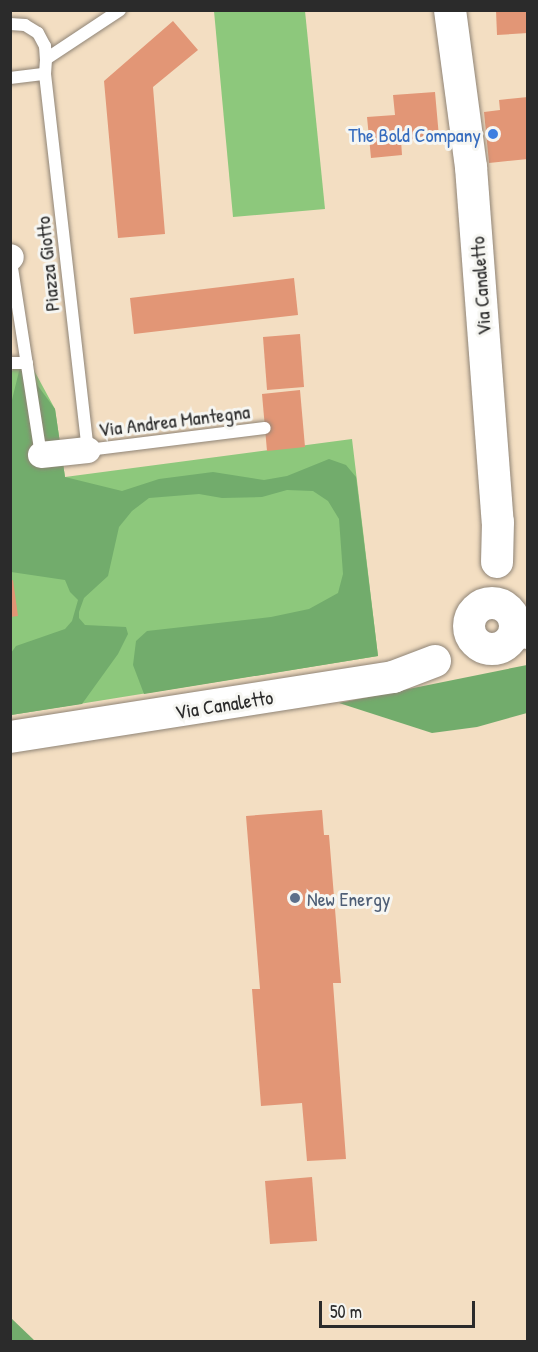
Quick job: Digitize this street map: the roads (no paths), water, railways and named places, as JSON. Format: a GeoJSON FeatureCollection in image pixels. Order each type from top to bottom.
{"type":"FeatureCollection","features":[{"type":"Feature","properties":{"kind":"street","name":"Via Canaletto"},"geometry":{"type":"LineString","coordinates":[[10,738],[393,676],[511,632],[501,593],[497,562],[498,522],[471,167],[450,10]]}},
{"type":"Feature","properties":{"kind":"street"},"geometry":{"type":"LineString","coordinates":[[41,455],[88,450]]}},
{"type":"Feature","properties":{"kind":"street","name":"Via Canaletto"},"geometry":{"type":"LineString","coordinates":[[435,661],[472,615],[486,591],[497,562]]}},
{"type":"Feature","properties":{"kind":"street"},"geometry":{"type":"LineString","coordinates":[[487,603],[495,603],[511,632],[478,644],[470,633],[472,615],[487,603]]}},
{"type":"Feature","properties":{"kind":"lane"},"geometry":{"type":"LineString","coordinates":[[45,59],[120,10]]}},
{"type":"Feature","properties":{"kind":"lane","name":"Piazza Giotto"},"geometry":{"type":"LineString","coordinates":[[10,24],[26,24],[38,33],[45,46],[45,74],[88,450]]}},
{"type":"Feature","properties":{"kind":"lane"},"geometry":{"type":"LineString","coordinates":[[10,78],[45,74]]}},
{"type":"Feature","properties":{"kind":"lane"},"geometry":{"type":"LineString","coordinates":[[11,257],[41,455]]}},
{"type":"Feature","properties":{"kind":"lane"},"geometry":{"type":"LineString","coordinates":[[10,363],[27,363]]}},
{"type":"Feature","properties":{"kind":"lane","name":"Via Andrea Mantegna"},"geometry":{"type":"LineString","coordinates":[[88,450],[265,428]]}},
{"type":"Feature","properties":{"kind":"place","name":"The Bold Company"},"geometry":{"type":"Point","coordinates":[493,134]}},
{"type":"Feature","properties":{"kind":"place","name":"New Energy"},"geometry":{"type":"Point","coordinates":[295,898]}}]}
